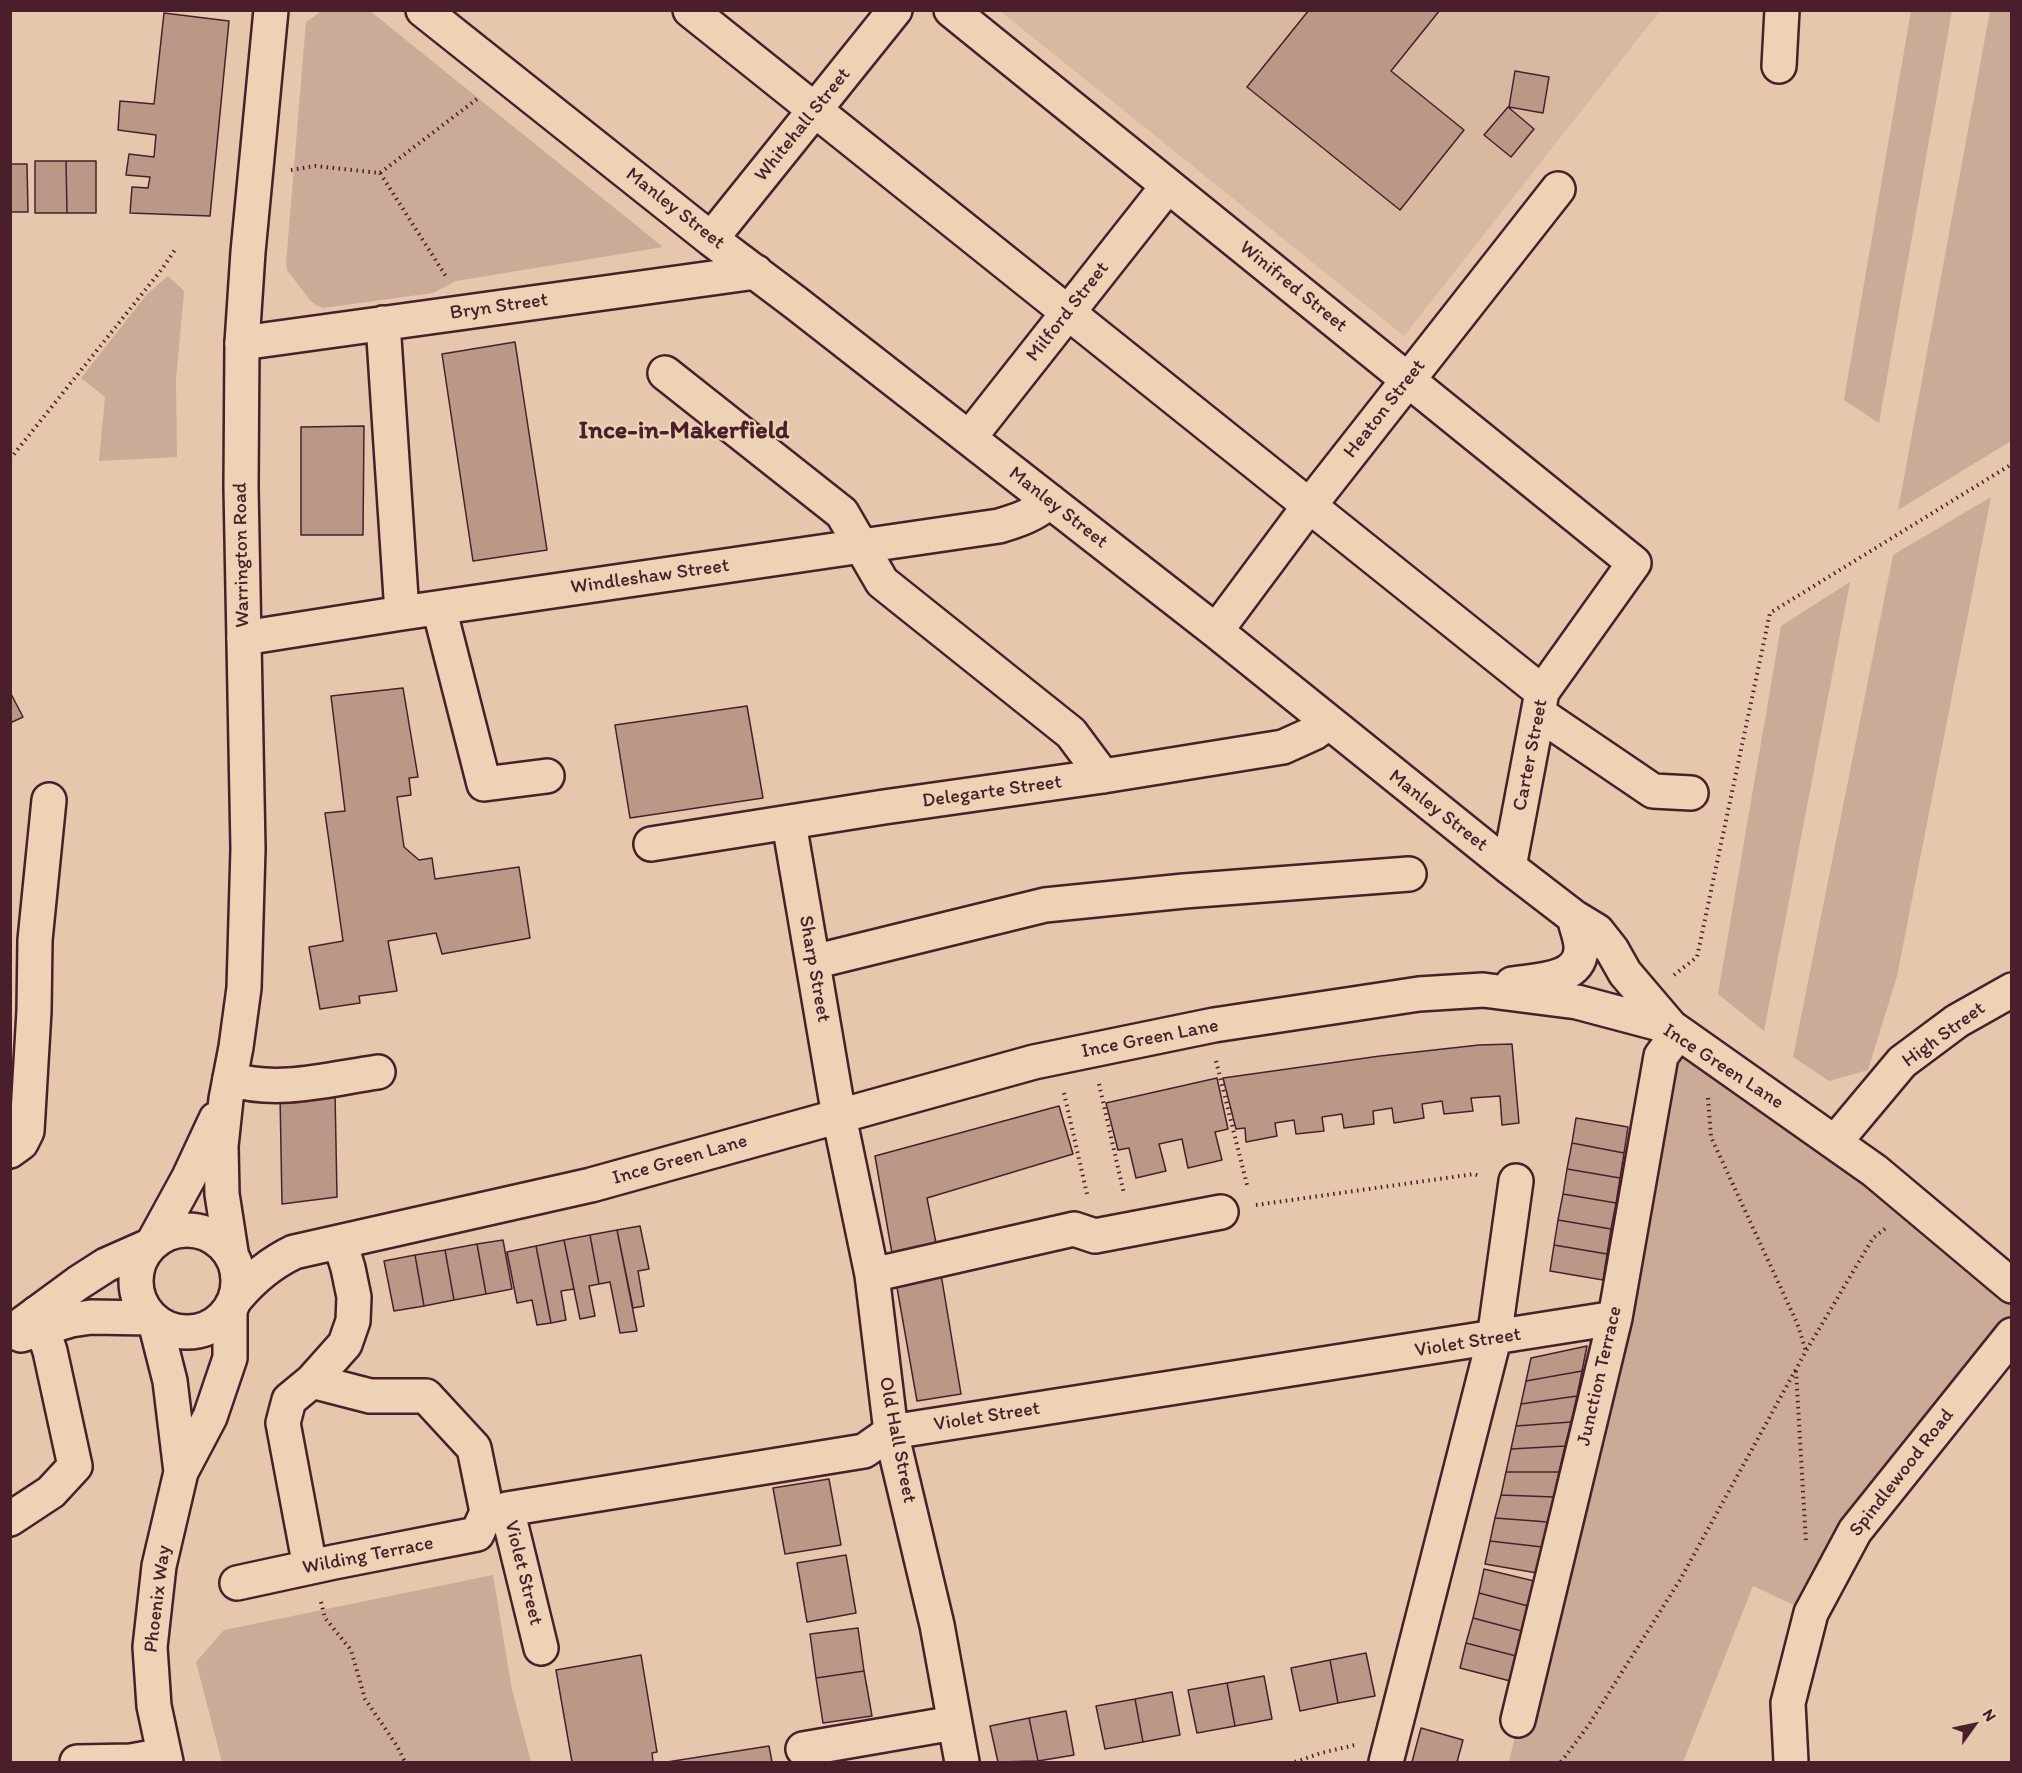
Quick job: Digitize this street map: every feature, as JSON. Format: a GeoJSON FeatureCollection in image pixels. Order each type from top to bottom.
{"type":"FeatureCollection","features":[{"type":"Feature","properties":{"kind":"street","name":"Warrington Road"},"geometry":{"type":"LineString","coordinates":[[231,1252],[221,1182],[221,1146],[244,988],[248,849],[241,487],[242,343],[248,252],[271,10]]}},
{"type":"Feature","properties":{"kind":"street"},"geometry":{"type":"LineString","coordinates":[[690,10],[1310,506],[1540,703],[1653,791],[1691,793]]}},
{"type":"Feature","properties":{"kind":"street","name":"Whitehall Street"},"geometry":{"type":"LineString","coordinates":[[711,239],[895,10]]}},
{"type":"Feature","properties":{"kind":"street","name":"Winifred Street"},"geometry":{"type":"LineString","coordinates":[[951,10],[1634,563]]}},
{"type":"Feature","properties":{"kind":"street"},"geometry":{"type":"LineString","coordinates":[[1779,66],[1782,10]]}},
{"type":"Feature","properties":{"kind":"street","name":"Manley Street"},"geometry":{"type":"LineString","coordinates":[[435,14],[506,77],[711,239],[1216,631],[1509,867],[1596,931],[1645,998],[1674,1030]]}},
{"type":"Feature","properties":{"kind":"street","name":"Milford Street"},"geometry":{"type":"LineString","coordinates":[[969,438],[1167,187]]}},
{"type":"Feature","properties":{"kind":"street","name":"Heaton Street"},"geometry":{"type":"LineString","coordinates":[[1216,631],[1310,506],[1558,189]]}},
{"type":"Feature","properties":{"kind":"street","name":"Bryn Street"},"geometry":{"type":"LineString","coordinates":[[242,343],[756,272]]}},
{"type":"Feature","properties":{"kind":"street"},"geometry":{"type":"LineString","coordinates":[[383,323],[402,613]]}},
{"type":"Feature","properties":{"kind":"street"},"geometry":{"type":"LineString","coordinates":[[665,373],[843,513],[882,582],[1071,733],[1104,776]]}},
{"type":"Feature","properties":{"kind":"street","name":"Windleshaw Street"},"geometry":{"type":"LineString","coordinates":[[244,638],[999,526],[1037,512],[1050,501]]}},
{"type":"Feature","properties":{"kind":"street","name":"Carter Street"},"geometry":{"type":"LineString","coordinates":[[1509,867],[1540,703],[1634,563]]}},
{"type":"Feature","properties":{"kind":"street"},"geometry":{"type":"LineString","coordinates":[[439,608],[484,784],[547,776]]}},
{"type":"Feature","properties":{"kind":"street","name":"Delegarte Street"},"geometry":{"type":"LineString","coordinates":[[651,844],[1282,747],[1314,733],[1328,723]]}},
{"type":"Feature","properties":{"kind":"street"},"geometry":{"type":"LineString","coordinates":[[10,1151],[21,1143],[27,1131],[34,1011],[35,940],[49,801]]}},
{"type":"Feature","properties":{"kind":"street","name":"Sharp Street"},"geometry":{"type":"LineString","coordinates":[[789,823],[839,1116]]}},
{"type":"Feature","properties":{"kind":"street"},"geometry":{"type":"LineString","coordinates":[[813,962],[1045,904],[1409,874]]}},
{"type":"Feature","properties":{"kind":"street"},"geometry":{"type":"LineString","coordinates":[[1482,990],[1564,974],[1577,964],[1582,948],[1574,917]]}},
{"type":"Feature","properties":{"kind":"street","name":"Ince Green Lane"},"geometry":{"type":"LineString","coordinates":[[233,1304],[256,1276],[294,1252],[591,1185],[1034,1062],[1214,1025],[1419,994],[1482,990],[1577,1002],[1674,1030],[1835,1142],[1913,1202],[2012,1286]]}},
{"type":"Feature","properties":{"kind":"street","name":"High Street"},"geometry":{"type":"LineString","coordinates":[[1835,1142],[1902,1062],[1957,1021],[2012,990]]}},
{"type":"Feature","properties":{"kind":"street","name":"Junction Terrace"},"geometry":{"type":"LineString","coordinates":[[1518,1720],[1615,1318],[1661,1056],[1674,1030]]}},
{"type":"Feature","properties":{"kind":"street"},"geometry":{"type":"LineString","coordinates":[[228,1089],[253,1085],[275,1087],[378,1072]]}},
{"type":"Feature","properties":{"kind":"street","name":"Warrington Road"},"geometry":{"type":"LineString","coordinates":[[152,1243],[189,1177],[228,1089]]}},
{"type":"Feature","properties":{"kind":"street","name":"Old Hall Street"},"geometry":{"type":"LineString","coordinates":[[839,1116],[872,1275],[891,1432],[937,1625],[962,1762]]}},
{"type":"Feature","properties":{"kind":"street"},"geometry":{"type":"LineString","coordinates":[[1389,1749],[1494,1339],[1516,1181]]}},
{"type":"Feature","properties":{"kind":"street"},"geometry":{"type":"LineString","coordinates":[[872,1275],[1074,1229],[1095,1236],[1236,1209]]}},
{"type":"Feature","properties":{"kind":"street"},"geometry":{"type":"LineString","coordinates":[[10,1338],[40,1320],[106,1265],[152,1243],[169,1232],[186,1229],[203,1232],[219,1239],[231,1252],[237,1267],[239,1282],[233,1304],[218,1323],[203,1330],[186,1333],[170,1330],[153,1320],[141,1305],[136,1290],[136,1274],[141,1259],[152,1243]]}},
{"type":"Feature","properties":{"kind":"street"},"geometry":{"type":"LineString","coordinates":[[322,1564],[283,1423],[290,1401],[312,1381],[345,1344],[353,1321],[354,1296],[340,1242]]}},
{"type":"Feature","properties":{"kind":"street","name":"Phoenix Way"},"geometry":{"type":"LineString","coordinates":[[165,1759],[154,1706],[150,1647],[159,1566],[181,1472],[210,1417],[230,1358],[233,1304]]}},
{"type":"Feature","properties":{"kind":"street"},"geometry":{"type":"LineString","coordinates":[[10,1333],[40,1320],[91,1317],[153,1320]]}},
{"type":"Feature","properties":{"kind":"street","name":"Violet Street"},"geometry":{"type":"LineString","coordinates":[[541,1648],[497,1511],[864,1451],[891,1432],[1494,1339],[1615,1318]]}},
{"type":"Feature","properties":{"kind":"street"},"geometry":{"type":"LineString","coordinates":[[10,1519],[51,1492],[75,1466],[40,1320]]}},
{"type":"Feature","properties":{"kind":"street","name":"Phoenix Way"},"geometry":{"type":"LineString","coordinates":[[153,1320],[170,1381],[181,1472]]}},
{"type":"Feature","properties":{"kind":"street","name":"Spindlewood Road"},"geometry":{"type":"LineString","coordinates":[[1791,1762],[1788,1704],[1811,1613],[1854,1531],[2012,1335]]}},
{"type":"Feature","properties":{"kind":"street"},"geometry":{"type":"LineString","coordinates":[[312,1381],[370,1396],[426,1395],[474,1448],[497,1511]]}},
{"type":"Feature","properties":{"kind":"street","name":"Wilding Terrace"},"geometry":{"type":"LineString","coordinates":[[237,1583],[477,1534],[497,1511]]}},
{"type":"Feature","properties":{"kind":"street"},"geometry":{"type":"LineString","coordinates":[[803,1749],[954,1723]]}},
{"type":"Feature","properties":{"kind":"street"},"geometry":{"type":"LineString","coordinates":[[76,1762],[165,1759]]}},
{"type":"Feature","properties":{"kind":"path"},"geometry":{"type":"LineString","coordinates":[[288,170],[315,166],[380,173],[506,77]]}},
{"type":"Feature","properties":{"kind":"path"},"geometry":{"type":"LineString","coordinates":[[380,173],[468,312]]}},
{"type":"Feature","properties":{"kind":"path"},"geometry":{"type":"LineString","coordinates":[[10,459],[162,269],[176,248]]}},
{"type":"Feature","properties":{"kind":"path"},"geometry":{"type":"LineString","coordinates":[[1645,998],[1697,957],[1770,613],[2012,464]]}},
{"type":"Feature","properties":{"kind":"path"},"geometry":{"type":"LineString","coordinates":[[1219,1073],[1249,1195]]}},
{"type":"Feature","properties":{"kind":"path"},"geometry":{"type":"LineString","coordinates":[[1708,1096],[1711,1137],[1797,1323],[1806,1351]]}},
{"type":"Feature","properties":{"kind":"path"},"geometry":{"type":"LineString","coordinates":[[1102,1099],[1132,1229]]}},
{"type":"Feature","properties":{"kind":"path"},"geometry":{"type":"LineString","coordinates":[[1067,1106],[1088,1202],[1088,1234]]}},
{"type":"Feature","properties":{"kind":"path"},"geometry":{"type":"LineString","coordinates":[[1236,1209],[1474,1174],[1516,1181]]}},
{"type":"Feature","properties":{"kind":"path"},"geometry":{"type":"LineString","coordinates":[[1562,1762],[1680,1580],[1806,1351],[1873,1238],[1894,1222]]}},
{"type":"Feature","properties":{"kind":"path"},"geometry":{"type":"LineString","coordinates":[[1796,1370],[1806,1544]]}},
{"type":"Feature","properties":{"kind":"path"},"geometry":{"type":"LineString","coordinates":[[322,1564],[320,1597],[325,1618],[351,1650],[365,1698],[405,1762]]}},
{"type":"Feature","properties":{"kind":"path"},"geometry":{"type":"LineString","coordinates":[[1295,1762],[1322,1753],[1389,1749]]}},
{"type":"Feature","properties":{"kind":"shaded area"},"geometry":{"type":"Polygon","coordinates":[[[323,10],[370,11],[663,247],[456,281],[433,293],[323,308],[316,305],[287,270],[286,263],[306,22],[323,10]]]}},
{"type":"Feature","properties":{"kind":"shaded area"},"geometry":{"type":"Polygon","coordinates":[[[1000,11],[1660,11],[1404,336],[1000,11]]]}},
{"type":"Feature","properties":{"kind":"shaded area"},"geometry":{"type":"Polygon","coordinates":[[[1911,11],[1952,11],[1879,423],[1844,400],[1911,11]]]}},
{"type":"Feature","properties":{"kind":"shaded area"},"geometry":{"type":"Polygon","coordinates":[[[1990,11],[2012,11],[2011,441],[1898,510],[1990,11]]]}},
{"type":"Feature","properties":{"kind":"shaded area"},"geometry":{"type":"Polygon","coordinates":[[[168,276],[184,291],[176,380],[177,457],[99,461],[105,397],[81,378],[147,294],[168,276]]]}},
{"type":"Feature","properties":{"kind":"shaded area"},"geometry":{"type":"Polygon","coordinates":[[[1991,497],[1897,976],[1868,1070],[1829,1081],[1793,1057],[1893,555],[1991,497]]]}},
{"type":"Feature","properties":{"kind":"shaded area"},"geometry":{"type":"Polygon","coordinates":[[[1850,582],[1764,1031],[1718,994],[1781,626],[1850,582]]]}},
{"type":"Feature","properties":{"kind":"shaded area"},"geometry":{"type":"Polygon","coordinates":[[[1678,1033],[2011,1286],[2011,1335],[1811,1613],[1753,1586],[1683,1762],[1509,1762],[1678,1033]]]}},
{"type":"Feature","properties":{"kind":"shaded area"},"geometry":{"type":"Polygon","coordinates":[[[493,1575],[512,1690],[531,1762],[222,1762],[196,1662],[224,1630],[493,1575]]]}},
{"type":"Feature","properties":{"kind":"building"},"geometry":{"type":"Polygon","coordinates":[[[1309,10],[1440,10],[1391,71],[1464,130],[1400,210],[1247,87],[1309,10]]]}},
{"type":"Feature","properties":{"kind":"building"},"geometry":{"type":"Polygon","coordinates":[[[164,13],[229,21],[210,216],[130,213],[132,187],[148,188],[150,177],[126,175],[129,154],[154,157],[156,135],[118,130],[120,101],[154,104],[164,13]]]}},
{"type":"Feature","properties":{"kind":"building"},"geometry":{"type":"Polygon","coordinates":[[[1515,71],[1549,77],[1543,113],[1509,107],[1515,71]]]}},
{"type":"Feature","properties":{"kind":"building"},"geometry":{"type":"Polygon","coordinates":[[[1508,107],[1534,129],[1511,157],[1484,135],[1508,107]]]}},
{"type":"Feature","properties":{"kind":"building"},"geometry":{"type":"Polygon","coordinates":[[[35,161],[66,161],[67,213],[35,213],[35,161]]]}},
{"type":"Feature","properties":{"kind":"building"},"geometry":{"type":"Polygon","coordinates":[[[66,161],[96,161],[96,213],[67,213],[66,161]]]}},
{"type":"Feature","properties":{"kind":"building"},"geometry":{"type":"Polygon","coordinates":[[[10,164],[27,164],[28,212],[10,212],[10,164]]]}},
{"type":"Feature","properties":{"kind":"building"},"geometry":{"type":"Polygon","coordinates":[[[515,342],[547,550],[473,561],[442,354],[515,342]]]}},
{"type":"Feature","properties":{"kind":"building"},"geometry":{"type":"Polygon","coordinates":[[[364,426],[363,535],[301,535],[301,427],[364,426]]]}},
{"type":"Feature","properties":{"kind":"building"},"geometry":{"type":"Polygon","coordinates":[[[403,688],[418,777],[409,778],[411,795],[397,797],[404,847],[419,860],[432,858],[435,879],[519,867],[530,938],[442,954],[436,933],[388,941],[397,991],[359,996],[360,1003],[320,1009],[309,947],[343,941],[325,813],[345,811],[331,696],[403,688]]]}},
{"type":"Feature","properties":{"kind":"building"},"geometry":{"type":"Polygon","coordinates":[[[10,692],[23,717],[10,723],[10,692]]]}},
{"type":"Feature","properties":{"kind":"building"},"geometry":{"type":"Polygon","coordinates":[[[747,706],[763,798],[630,818],[615,725],[747,706]]]}},
{"type":"Feature","properties":{"kind":"building"},"geometry":{"type":"Polygon","coordinates":[[[1512,1044],[1519,1123],[1502,1125],[1500,1096],[1471,1098],[1473,1111],[1444,1114],[1442,1101],[1422,1104],[1424,1118],[1394,1123],[1392,1108],[1373,1111],[1374,1124],[1344,1128],[1342,1114],[1322,1117],[1324,1131],[1296,1134],[1294,1120],[1275,1123],[1277,1136],[1246,1142],[1245,1128],[1236,1129],[1223,1078],[1380,1056],[1479,1045],[1512,1044]]]}},
{"type":"Feature","properties":{"kind":"building"},"geometry":{"type":"Polygon","coordinates":[[[1217,1078],[1228,1129],[1215,1132],[1222,1160],[1188,1168],[1182,1139],[1159,1144],[1166,1171],[1136,1178],[1129,1148],[1118,1150],[1106,1103],[1217,1078]]]}},
{"type":"Feature","properties":{"kind":"building"},"geometry":{"type":"Polygon","coordinates":[[[335,1092],[337,1197],[282,1204],[280,1096],[335,1092]]]}},
{"type":"Feature","properties":{"kind":"building"},"geometry":{"type":"Polygon","coordinates":[[[1059,1106],[1073,1154],[927,1198],[937,1248],[893,1259],[875,1156],[1059,1106]]]}},
{"type":"Feature","properties":{"kind":"building"},"geometry":{"type":"Polygon","coordinates":[[[1576,1118],[1628,1127],[1624,1153],[1572,1143],[1576,1118]]]}},
{"type":"Feature","properties":{"kind":"building"},"geometry":{"type":"Polygon","coordinates":[[[1572,1143],[1624,1153],[1620,1178],[1567,1169],[1572,1143]]]}},
{"type":"Feature","properties":{"kind":"building"},"geometry":{"type":"Polygon","coordinates":[[[1567,1169],[1620,1178],[1616,1203],[1563,1194],[1567,1169]]]}},
{"type":"Feature","properties":{"kind":"building"},"geometry":{"type":"Polygon","coordinates":[[[1563,1194],[1616,1203],[1611,1229],[1558,1220],[1563,1194]]]}},
{"type":"Feature","properties":{"kind":"building"},"geometry":{"type":"Polygon","coordinates":[[[1558,1220],[1611,1229],[1607,1254],[1554,1245],[1558,1220]]]}},
{"type":"Feature","properties":{"kind":"building"},"geometry":{"type":"Polygon","coordinates":[[[640,1226],[649,1269],[638,1271],[644,1306],[633,1308],[617,1230],[640,1226]]]}},
{"type":"Feature","properties":{"kind":"building"},"geometry":{"type":"Polygon","coordinates":[[[617,1230],[637,1331],[620,1333],[610,1282],[599,1284],[590,1235],[617,1230]]]}},
{"type":"Feature","properties":{"kind":"building"},"geometry":{"type":"Polygon","coordinates":[[[590,1235],[599,1284],[589,1286],[595,1316],[580,1319],[564,1240],[590,1235]]]}},
{"type":"Feature","properties":{"kind":"building"},"geometry":{"type":"Polygon","coordinates":[[[503,1240],[512,1289],[486,1294],[477,1244],[503,1240]]]}},
{"type":"Feature","properties":{"kind":"building"},"geometry":{"type":"Polygon","coordinates":[[[564,1240],[574,1289],[561,1291],[566,1320],[551,1323],[536,1246],[564,1240]]]}},
{"type":"Feature","properties":{"kind":"building"},"geometry":{"type":"Polygon","coordinates":[[[477,1244],[486,1294],[454,1300],[445,1250],[477,1244]]]}},
{"type":"Feature","properties":{"kind":"building"},"geometry":{"type":"Polygon","coordinates":[[[1554,1245],[1607,1254],[1603,1280],[1550,1271],[1554,1245]]]}},
{"type":"Feature","properties":{"kind":"building"},"geometry":{"type":"Polygon","coordinates":[[[536,1246],[551,1323],[537,1325],[532,1300],[517,1303],[507,1252],[536,1246]]]}},
{"type":"Feature","properties":{"kind":"building"},"geometry":{"type":"Polygon","coordinates":[[[445,1250],[454,1300],[424,1306],[415,1255],[445,1250]]]}},
{"type":"Feature","properties":{"kind":"building"},"geometry":{"type":"Polygon","coordinates":[[[415,1255],[424,1306],[394,1311],[384,1261],[415,1255]]]}},
{"type":"Feature","properties":{"kind":"building"},"geometry":{"type":"Polygon","coordinates":[[[941,1274],[961,1394],[917,1401],[896,1282],[941,1274]]]}},
{"type":"Feature","properties":{"kind":"building"},"geometry":{"type":"Polygon","coordinates":[[[1587,1346],[1582,1371],[1526,1381],[1531,1358],[1587,1346]]]}},
{"type":"Feature","properties":{"kind":"building"},"geometry":{"type":"Polygon","coordinates":[[[1582,1371],[1577,1396],[1521,1404],[1526,1381],[1582,1371]]]}},
{"type":"Feature","properties":{"kind":"building"},"geometry":{"type":"Polygon","coordinates":[[[1577,1396],[1571,1422],[1516,1426],[1521,1404],[1577,1396]]]}},
{"type":"Feature","properties":{"kind":"building"},"geometry":{"type":"Polygon","coordinates":[[[1571,1422],[1565,1446],[1511,1449],[1516,1426],[1571,1422]]]}},
{"type":"Feature","properties":{"kind":"building"},"geometry":{"type":"Polygon","coordinates":[[[1565,1446],[1559,1472],[1506,1472],[1511,1449],[1565,1446]]]}},
{"type":"Feature","properties":{"kind":"building"},"geometry":{"type":"Polygon","coordinates":[[[1506,1472],[1559,1472],[1554,1497],[1501,1495],[1506,1472]]]}},
{"type":"Feature","properties":{"kind":"building"},"geometry":{"type":"Polygon","coordinates":[[[829,1479],[841,1545],[785,1554],[773,1488],[829,1479]]]}},
{"type":"Feature","properties":{"kind":"building"},"geometry":{"type":"Polygon","coordinates":[[[1501,1495],[1554,1497],[1548,1522],[1495,1518],[1501,1495]]]}},
{"type":"Feature","properties":{"kind":"building"},"geometry":{"type":"Polygon","coordinates":[[[1495,1518],[1548,1522],[1542,1547],[1490,1541],[1495,1518]]]}},
{"type":"Feature","properties":{"kind":"building"},"geometry":{"type":"Polygon","coordinates":[[[1490,1541],[1542,1547],[1537,1573],[1485,1564],[1490,1541]]]}},
{"type":"Feature","properties":{"kind":"building"},"geometry":{"type":"Polygon","coordinates":[[[846,1555],[856,1613],[807,1622],[797,1563],[846,1555]]]}},
{"type":"Feature","properties":{"kind":"building"},"geometry":{"type":"Polygon","coordinates":[[[1484,1569],[1534,1581],[1528,1606],[1479,1593],[1484,1569]]]}},
{"type":"Feature","properties":{"kind":"building"},"geometry":{"type":"Polygon","coordinates":[[[1479,1593],[1528,1606],[1522,1631],[1473,1618],[1479,1593]]]}},
{"type":"Feature","properties":{"kind":"building"},"geometry":{"type":"Polygon","coordinates":[[[1473,1618],[1522,1631],[1516,1656],[1466,1643],[1473,1618]]]}},
{"type":"Feature","properties":{"kind":"building"},"geometry":{"type":"Polygon","coordinates":[[[858,1628],[864,1671],[816,1678],[810,1634],[858,1628]]]}},
{"type":"Feature","properties":{"kind":"building"},"geometry":{"type":"Polygon","coordinates":[[[1466,1643],[1516,1656],[1510,1681],[1460,1668],[1466,1643]]]}},
{"type":"Feature","properties":{"kind":"building"},"geometry":{"type":"Polygon","coordinates":[[[1366,1653],[1375,1696],[1338,1703],[1330,1660],[1366,1653]]]}},
{"type":"Feature","properties":{"kind":"building"},"geometry":{"type":"Polygon","coordinates":[[[641,1655],[657,1752],[652,1753],[653,1762],[572,1762],[556,1670],[641,1655]]]}},
{"type":"Feature","properties":{"kind":"building"},"geometry":{"type":"Polygon","coordinates":[[[1330,1660],[1338,1703],[1300,1711],[1291,1668],[1330,1660]]]}},
{"type":"Feature","properties":{"kind":"building"},"geometry":{"type":"Polygon","coordinates":[[[864,1671],[872,1716],[823,1723],[816,1678],[864,1671]]]}},
{"type":"Feature","properties":{"kind":"building"},"geometry":{"type":"Polygon","coordinates":[[[1264,1676],[1272,1719],[1235,1726],[1227,1683],[1264,1676]]]}},
{"type":"Feature","properties":{"kind":"building"},"geometry":{"type":"Polygon","coordinates":[[[1227,1683],[1235,1726],[1197,1733],[1188,1690],[1227,1683]]]}},
{"type":"Feature","properties":{"kind":"building"},"geometry":{"type":"Polygon","coordinates":[[[1172,1692],[1180,1735],[1143,1742],[1135,1699],[1172,1692]]]}},
{"type":"Feature","properties":{"kind":"building"},"geometry":{"type":"Polygon","coordinates":[[[1135,1699],[1143,1742],[1105,1749],[1096,1706],[1135,1699]]]}},
{"type":"Feature","properties":{"kind":"building"},"geometry":{"type":"Polygon","coordinates":[[[1066,1711],[1074,1755],[1038,1761],[1029,1718],[1066,1711]]]}},
{"type":"Feature","properties":{"kind":"building"},"geometry":{"type":"Polygon","coordinates":[[[1029,1718],[1038,1761],[998,1762],[990,1726],[1029,1718]]]}},
{"type":"Feature","properties":{"kind":"building"},"geometry":{"type":"Polygon","coordinates":[[[1421,1728],[1463,1740],[1457,1762],[1412,1762],[1421,1728]]]}},
{"type":"Feature","properties":{"kind":"building"},"geometry":{"type":"Polygon","coordinates":[[[769,1746],[772,1762],[667,1762],[769,1746]]]}},
{"type":"Feature","properties":{"kind":"district","name":"Ince-in-Makerfield"},"geometry":{"type":"Point","coordinates":[684,431]}}]}
